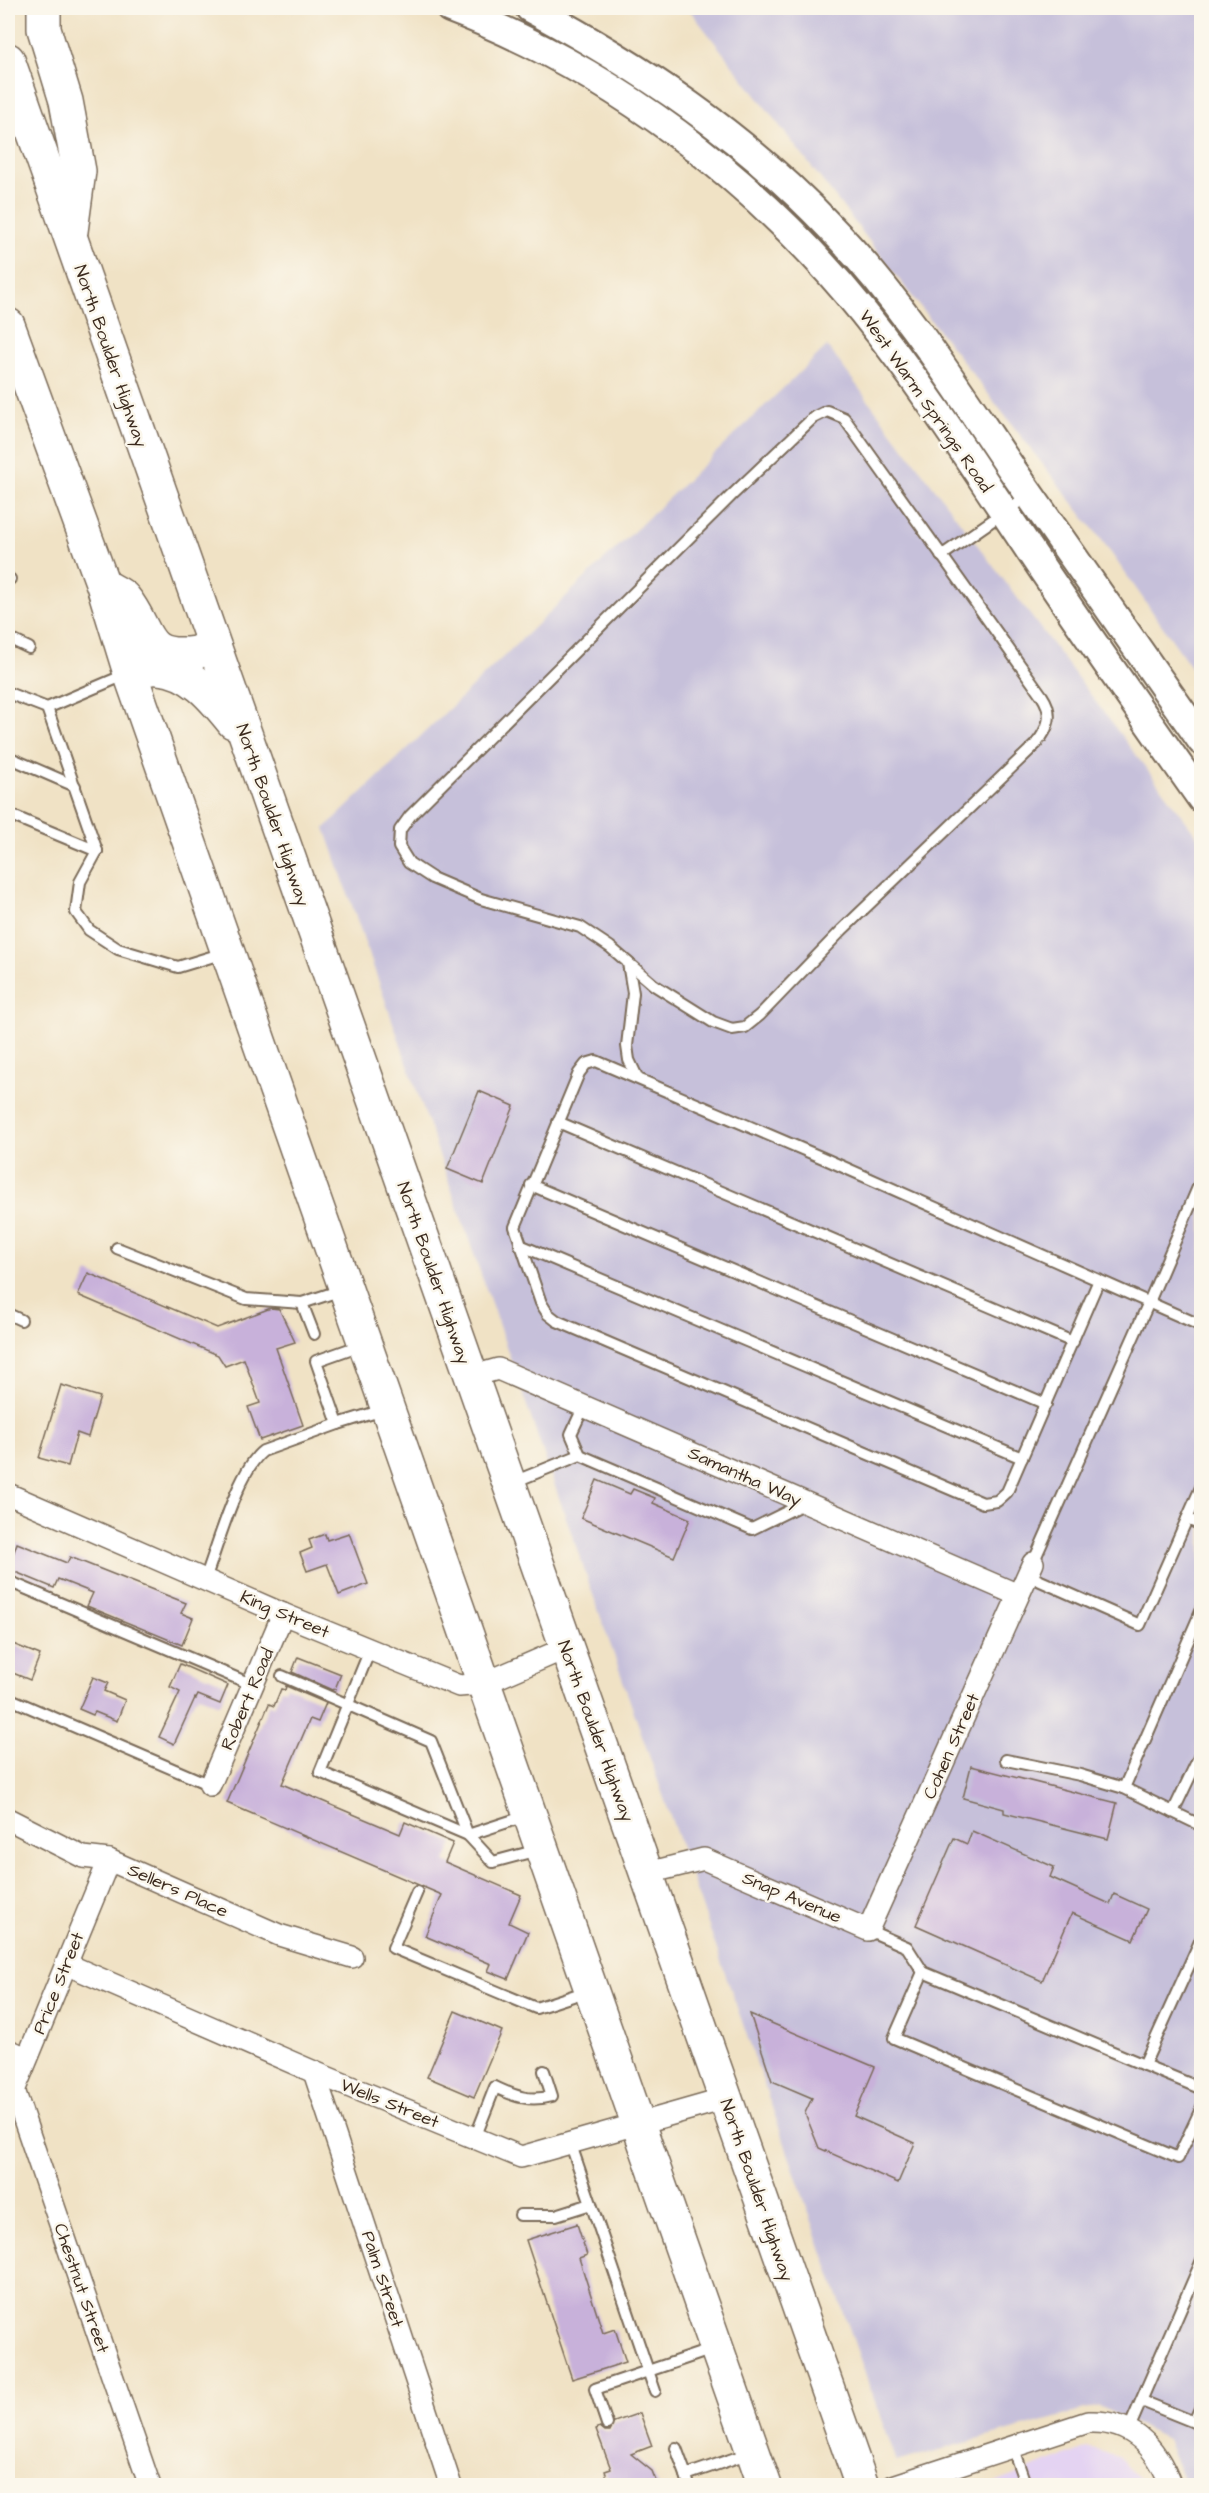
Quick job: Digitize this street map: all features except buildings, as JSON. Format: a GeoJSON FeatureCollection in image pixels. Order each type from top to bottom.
{"type":"FeatureCollection","features":[{"type":"Feature","properties":{"kind":"main road"},"geometry":{"type":"LineString","coordinates":[[44,8],[44,29],[66,101],[79,171],[70,239]]}},
{"type":"Feature","properties":{"kind":"main road","name":"West Warm Springs Road"},"geometry":{"type":"LineString","coordinates":[[450,8],[522,39],[615,92],[724,170],[754,196],[821,263],[902,362],[1202,799]]}},
{"type":"Feature","properties":{"kind":"main road","name":"West Warm Springs Road"},"geometry":{"type":"LineString","coordinates":[[530,8],[632,65],[711,120],[756,157],[838,235],[909,318],[1202,741]]}},
{"type":"Feature","properties":{"kind":"main road","name":"North Boulder Highway"},"geometry":{"type":"LineString","coordinates":[[8,60],[214,651],[648,1874],[862,2486]]}},
{"type":"Feature","properties":{"kind":"main road"},"geometry":{"type":"LineString","coordinates":[[615,92],[632,65]]}},
{"type":"Feature","properties":{"kind":"main road"},"geometry":{"type":"LineString","coordinates":[[8,326],[103,585],[130,673],[227,952],[765,2486]]}},
{"type":"Feature","properties":{"kind":"main road"},"geometry":{"type":"LineString","coordinates":[[103,585],[123,596],[146,639],[159,650],[174,656],[214,651]]}},
{"type":"Feature","properties":{"kind":"main road"},"geometry":{"type":"LineString","coordinates":[[130,673],[156,668],[180,672],[201,686],[247,740]]}},
{"type":"Feature","properties":{"kind":"street","name":"Samantha Way"},"geometry":{"type":"LineString","coordinates":[[471,1377],[498,1369],[1018,1595]]}},
{"type":"Feature","properties":{"kind":"street","name":"King Street"},"geometry":{"type":"LineString","coordinates":[[10,1500],[459,1686],[483,1684],[566,1648]]}},
{"type":"Feature","properties":{"kind":"street","name":"Cohen Street"},"geometry":{"type":"LineString","coordinates":[[868,1930],[1030,1569]]}},
{"type":"Feature","properties":{"kind":"street","name":"Robert Road"},"geometry":{"type":"LineString","coordinates":[[210,1785],[284,1614]]}},
{"type":"Feature","properties":{"kind":"street","name":"Sellers Place"},"geometry":{"type":"LineString","coordinates":[[8,1818],[84,1857],[109,1860],[279,1935],[352,1957]]}},
{"type":"Feature","properties":{"kind":"street","name":"Snap Avenue"},"geometry":{"type":"LineString","coordinates":[[648,1874],[704,1859],[868,1930]]}},
{"type":"Feature","properties":{"kind":"street","name":"Price Street"},"geometry":{"type":"LineString","coordinates":[[11,2098],[109,1860]]}},
{"type":"Feature","properties":{"kind":"street","name":"Wells Street"},"geometry":{"type":"LineString","coordinates":[[66,1964],[314,2072],[521,2157],[725,2099]]}},
{"type":"Feature","properties":{"kind":"street"},"geometry":{"type":"LineString","coordinates":[[8,2050],[27,2058]]}},
{"type":"Feature","properties":{"kind":"street","name":"Palm Street"},"geometry":{"type":"LineString","coordinates":[[314,2072],[451,2486]]}},
{"type":"Feature","properties":{"kind":"street","name":"Chestnut Street"},"geometry":{"type":"LineString","coordinates":[[11,2098],[150,2486]]}},
{"type":"Feature","properties":{"kind":"street"},"geometry":{"type":"LineString","coordinates":[[893,2486],[1088,2422],[1105,2421],[1148,2443],[1158,2457],[1171,2486]]}},
{"type":"Feature","properties":{"kind":"lane"},"geometry":{"type":"LineString","coordinates":[[827,411],[844,418],[941,555],[1049,706],[1050,716],[1043,736],[842,930],[760,1016],[745,1027],[732,1029],[713,1022],[654,985],[580,927],[481,899],[432,878],[403,856],[398,839],[400,830],[410,816],[731,496],[821,413],[827,411]]}},
{"type":"Feature","properties":{"kind":"lane"},"geometry":{"type":"LineString","coordinates":[[941,555],[1029,494]]}},
{"type":"Feature","properties":{"kind":"lane"},"geometry":{"type":"LineString","coordinates":[[8,638],[29,648]]}},
{"type":"Feature","properties":{"kind":"lane"},"geometry":{"type":"LineString","coordinates":[[8,693],[47,708],[130,673]]}},
{"type":"Feature","properties":{"kind":"lane"},"geometry":{"type":"LineString","coordinates":[[47,708],[97,851],[80,882],[76,912],[88,930],[118,949],[178,967],[227,952]]}},
{"type":"Feature","properties":{"kind":"lane"},"geometry":{"type":"LineString","coordinates":[[8,757],[75,786]]}},
{"type":"Feature","properties":{"kind":"lane"},"geometry":{"type":"LineString","coordinates":[[8,814],[97,851]]}},
{"type":"Feature","properties":{"kind":"lane"},"geometry":{"type":"LineString","coordinates":[[628,963],[633,993],[627,1046],[629,1060],[637,1077]]}},
{"type":"Feature","properties":{"kind":"lane"},"geometry":{"type":"LineString","coordinates":[[1099,1280],[1007,1492],[997,1501],[983,1503],[557,1321],[548,1314],[541,1303],[515,1227],[579,1073],[586,1064],[596,1061],[637,1077],[1099,1280],[1149,1302],[1202,1326]]}},
{"type":"Feature","properties":{"kind":"lane"},"geometry":{"type":"LineString","coordinates":[[558,1122],[1073,1342]]}},
{"type":"Feature","properties":{"kind":"lane"},"geometry":{"type":"LineString","coordinates":[[1202,1178],[1030,1569],[1140,1625],[1202,1485]]}},
{"type":"Feature","properties":{"kind":"lane"},"geometry":{"type":"LineString","coordinates":[[531,1185],[1046,1404]]}},
{"type":"Feature","properties":{"kind":"lane"},"geometry":{"type":"LineString","coordinates":[[520,1245],[1022,1458]]}},
{"type":"Feature","properties":{"kind":"lane"},"geometry":{"type":"LineString","coordinates":[[117,1248],[246,1299],[302,1303],[345,1289]]}},
{"type":"Feature","properties":{"kind":"lane"},"geometry":{"type":"LineString","coordinates":[[302,1303],[314,1334]]}},
{"type":"Feature","properties":{"kind":"lane"},"geometry":{"type":"LineString","coordinates":[[8,1314],[21,1320]]}},
{"type":"Feature","properties":{"kind":"lane"},"geometry":{"type":"LineString","coordinates":[[338,1424],[316,1361],[364,1344]]}},
{"type":"Feature","properties":{"kind":"lane"},"geometry":{"type":"LineString","coordinates":[[584,1406],[571,1434],[580,1455],[752,1529],[805,1502]]}},
{"type":"Feature","properties":{"kind":"lane"},"geometry":{"type":"LineString","coordinates":[[205,1580],[245,1473],[255,1457],[264,1451],[338,1424],[387,1409]]}},
{"type":"Feature","properties":{"kind":"lane"},"geometry":{"type":"LineString","coordinates":[[508,1484],[580,1455]]}},
{"type":"Feature","properties":{"kind":"lane"},"geometry":{"type":"LineString","coordinates":[[1187,1519],[1202,1525]]}},
{"type":"Feature","properties":{"kind":"lane"},"geometry":{"type":"LineString","coordinates":[[8,1581],[253,1685]]}},
{"type":"Feature","properties":{"kind":"lane"},"geometry":{"type":"LineString","coordinates":[[1124,1788],[1202,1609]]}},
{"type":"Feature","properties":{"kind":"lane"},"geometry":{"type":"LineString","coordinates":[[370,1650],[320,1772],[468,1835],[529,1815]]}},
{"type":"Feature","properties":{"kind":"lane"},"geometry":{"type":"LineString","coordinates":[[282,1676],[431,1741],[468,1835],[493,1862],[541,1849]]}},
{"type":"Feature","properties":{"kind":"lane"},"geometry":{"type":"LineString","coordinates":[[8,1698],[210,1785]]}},
{"type":"Feature","properties":{"kind":"lane"},"geometry":{"type":"LineString","coordinates":[[1173,1812],[1202,1751]]}},
{"type":"Feature","properties":{"kind":"lane"},"geometry":{"type":"LineString","coordinates":[[1005,1760],[1080,1775],[1124,1788],[1202,1826]]}},
{"type":"Feature","properties":{"kind":"lane"},"geometry":{"type":"LineString","coordinates":[[417,1892],[393,1948],[536,2008],[591,1990]]}},
{"type":"Feature","properties":{"kind":"lane","name":"Snap Avenue"},"geometry":{"type":"LineString","coordinates":[[868,1930],[907,1947],[923,1972]]}},
{"type":"Feature","properties":{"kind":"lane"},"geometry":{"type":"LineString","coordinates":[[1144,2065],[1202,1937]]}},
{"type":"Feature","properties":{"kind":"lane"},"geometry":{"type":"LineString","coordinates":[[1202,2089],[923,1972],[894,2038],[1178,2158],[1202,2107]]}},
{"type":"Feature","properties":{"kind":"lane"},"geometry":{"type":"LineString","coordinates":[[475,2138],[495,2087],[530,2100],[552,2096],[544,2071]]}},
{"type":"Feature","properties":{"kind":"lane"},"geometry":{"type":"LineString","coordinates":[[570,2142],[655,2391]]}},
{"type":"Feature","properties":{"kind":"lane"},"geometry":{"type":"LineString","coordinates":[[520,2215],[556,2215],[591,2204]]}},
{"type":"Feature","properties":{"kind":"lane"},"geometry":{"type":"LineString","coordinates":[[1128,2431],[1202,2260]]}},
{"type":"Feature","properties":{"kind":"lane"},"geometry":{"type":"LineString","coordinates":[[607,2424],[596,2389],[716,2348]]}},
{"type":"Feature","properties":{"kind":"lane"},"geometry":{"type":"LineString","coordinates":[[1142,2401],[1198,2424],[1202,2404]]}},
{"type":"Feature","properties":{"kind":"lane"},"geometry":{"type":"LineString","coordinates":[[1012,2446],[1026,2486]]}},
{"type":"Feature","properties":{"kind":"lane"},"geometry":{"type":"LineString","coordinates":[[676,2448],[688,2480],[753,2451]]}},
{"type":"Feature","properties":{"kind":"shaded area"},"geometry":{"type":"Polygon","coordinates":[[[688,8],[1201,8],[1201,681],[1104,543],[688,8]]]}},
{"type":"Feature","properties":{"kind":"shaded area"},"geometry":{"type":"Polygon","coordinates":[[[827,346],[1201,841],[1201,2485],[1185,2485],[1167,2439],[1099,2406],[896,2462],[325,828],[827,346]]]}},
{"type":"Feature","properties":{"kind":"shaded area"},"geometry":{"type":"Polygon","coordinates":[[[1086,2448],[1119,2456],[1145,2485],[986,2486],[1086,2448]]]}}]}
